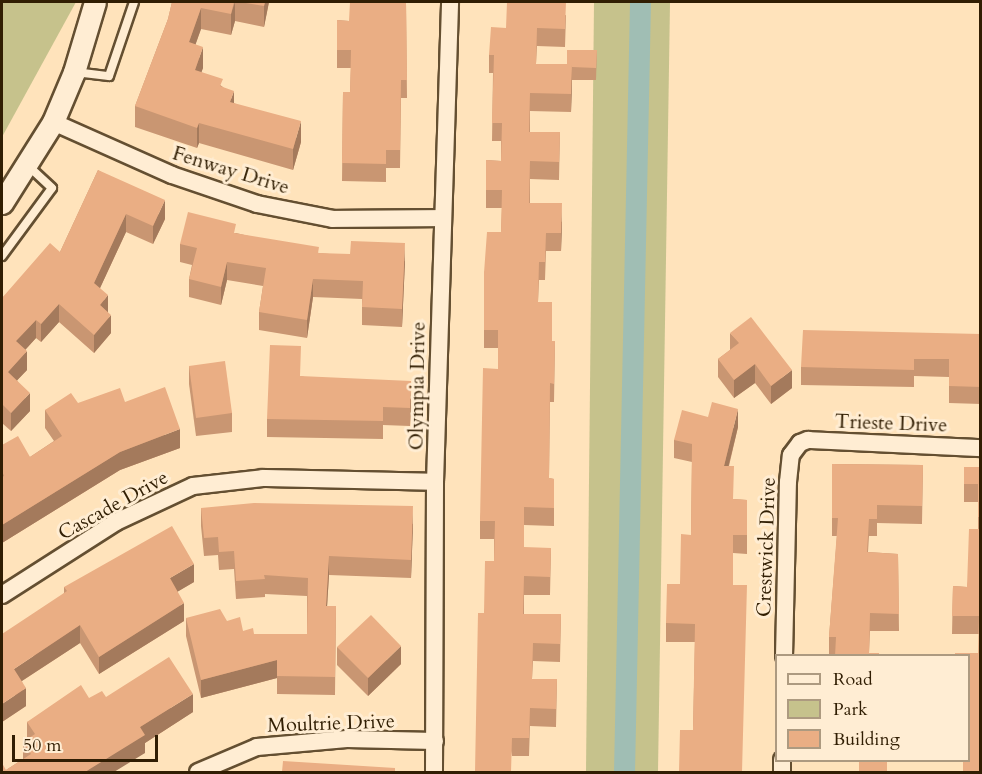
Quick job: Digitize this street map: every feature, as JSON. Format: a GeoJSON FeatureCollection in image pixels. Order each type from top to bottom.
{"type":"FeatureCollection","features":[{"type":"Feature","properties":{"kind":"street"},"geometry":{"type":"LineString","coordinates":[[2,203],[53,122],[74,72],[95,2]]}},
{"type":"Feature","properties":{"kind":"street","name":"Olympia Drive"},"geometry":{"type":"LineString","coordinates":[[434,772],[435,482],[450,2]]}},
{"type":"Feature","properties":{"kind":"street","name":"Fenway Drive"},"geometry":{"type":"LineString","coordinates":[[53,122],[172,175],[257,204],[333,219],[442,218]]}},
{"type":"Feature","properties":{"kind":"street","name":"Trieste Drive"},"geometry":{"type":"LineString","coordinates":[[800,443],[808,441],[981,448]]}},
{"type":"Feature","properties":{"kind":"street","name":"Crestwick Drive"},"geometry":{"type":"LineString","coordinates":[[784,654],[788,482],[791,455],[800,443]]}},
{"type":"Feature","properties":{"kind":"street","name":"Cascade Drive"},"geometry":{"type":"LineString","coordinates":[[2,595],[116,522],[194,486],[263,478],[435,482]]}},
{"type":"Feature","properties":{"kind":"street","name":"Moultrie Drive"},"geometry":{"type":"LineString","coordinates":[[198,772],[257,747],[347,739],[435,741]]}},
{"type":"Feature","properties":{"kind":"lane"},"geometry":{"type":"LineString","coordinates":[[74,72],[109,76],[134,2]]}},
{"type":"Feature","properties":{"kind":"lane"},"geometry":{"type":"LineString","coordinates":[[2,256],[52,188],[27,165]]}},
{"type":"Feature","properties":{"kind":"green space"},"geometry":{"type":"Polygon","coordinates":[[[2,2],[76,2],[2,137],[2,2]]]}},
{"type":"Feature","properties":{"kind":"green space"},"geometry":{"type":"Polygon","coordinates":[[[594,2],[670,2],[658,772],[586,772],[594,2]]]}},
{"type":"Feature","properties":{"kind":"building"},"geometry":{"type":"Polygon","coordinates":[[[172,2],[234,2],[231,14],[201,8],[189,42],[203,47],[195,70],[223,79],[220,86],[234,91],[230,102],[301,121],[293,149],[199,123],[197,128],[135,106],[168,19],[172,2]]]}},
{"type":"Feature","properties":{"kind":"building"},"geometry":{"type":"Polygon","coordinates":[[[240,2],[265,2],[264,6],[240,2]]]}},
{"type":"Feature","properties":{"kind":"building"},"geometry":{"type":"Polygon","coordinates":[[[350,2],[406,2],[407,80],[401,80],[400,150],[386,150],[386,164],[342,163],[343,92],[350,92],[351,50],[337,50],[337,20],[349,21],[350,2]]]}},
{"type":"Feature","properties":{"kind":"building"},"geometry":{"type":"Polygon","coordinates":[[[507,2],[566,2],[565,29],[537,28],[536,64],[572,64],[571,94],[530,93],[529,132],[560,132],[559,162],[530,161],[529,203],[562,203],[561,233],[546,233],[545,262],[539,262],[538,302],[552,302],[552,341],[555,341],[554,384],[550,383],[549,478],[554,479],[554,508],[524,507],[524,547],[551,548],[550,577],[524,576],[523,614],[561,614],[560,644],[533,643],[532,679],[557,679],[556,709],[530,708],[529,738],[512,738],[511,772],[475,772],[478,613],[484,613],[485,561],[494,561],[495,521],[480,521],[483,368],[498,369],[498,330],[484,330],[484,273],[487,232],[501,232],[502,190],[486,190],[486,160],[501,161],[502,123],[492,123],[494,55],[489,55],[491,27],[506,28],[507,2]]]}},
{"type":"Feature","properties":{"kind":"building"},"geometry":{"type":"Polygon","coordinates":[[[567,50],[597,50],[596,68],[572,67],[572,64],[567,64],[567,50]]]}},
{"type":"Feature","properties":{"kind":"building"},"geometry":{"type":"Polygon","coordinates":[[[98,170],[165,200],[153,226],[126,214],[94,283],[108,295],[100,305],[111,315],[94,335],[59,304],[41,324],[36,320],[16,341],[27,351],[8,372],[30,393],[11,413],[2,404],[2,298],[50,243],[60,252],[98,170]]]}},
{"type":"Feature","properties":{"kind":"building"},"geometry":{"type":"Polygon","coordinates":[[[188,212],[236,224],[234,233],[319,247],[318,253],[350,254],[351,241],[405,243],[402,309],[362,307],[363,281],[313,279],[307,320],[259,312],[266,268],[227,262],[221,287],[189,279],[197,248],[180,244],[188,212]]]}},
{"type":"Feature","properties":{"kind":"building"},"geometry":{"type":"Polygon","coordinates":[[[751,317],[792,370],[771,386],[755,364],[734,380],[718,359],[739,343],[730,333],[751,317]]]}},
{"type":"Feature","properties":{"kind":"building"},"geometry":{"type":"Polygon","coordinates":[[[803,330],[981,334],[981,387],[949,386],[949,359],[914,359],[914,370],[801,367],[803,330]]]}},
{"type":"Feature","properties":{"kind":"building"},"geometry":{"type":"Polygon","coordinates":[[[270,345],[301,346],[300,376],[411,381],[410,408],[383,407],[383,421],[267,419],[270,345]]]}},
{"type":"Feature","properties":{"kind":"building"},"geometry":{"type":"Polygon","coordinates":[[[225,361],[232,413],[196,418],[189,366],[225,361]]]}},
{"type":"Feature","properties":{"kind":"building"},"geometry":{"type":"Polygon","coordinates":[[[165,387],[180,429],[120,452],[2,525],[2,477],[4,476],[2,445],[18,436],[30,457],[62,436],[45,410],[71,393],[78,403],[120,388],[125,402],[165,387]]]}},
{"type":"Feature","properties":{"kind":"building"},"geometry":{"type":"Polygon","coordinates":[[[712,402],[738,409],[724,466],[734,466],[733,499],[747,500],[747,535],[733,535],[733,585],[747,585],[742,772],[679,772],[680,730],[693,730],[695,624],[666,623],[667,584],[680,584],[681,534],[691,535],[692,444],[674,440],[682,410],[708,417],[712,402]]]}},
{"type":"Feature","properties":{"kind":"building"},"geometry":{"type":"Polygon","coordinates":[[[832,464],[923,465],[922,506],[877,505],[877,519],[869,519],[867,552],[898,554],[899,614],[870,613],[869,653],[879,654],[835,654],[836,637],[829,637],[838,518],[832,518],[832,464]]]}},
{"type":"Feature","properties":{"kind":"building"},"geometry":{"type":"Polygon","coordinates":[[[964,467],[981,467],[981,517],[978,517],[978,484],[964,484],[964,467]]]}},
{"type":"Feature","properties":{"kind":"building"},"geometry":{"type":"Polygon","coordinates":[[[254,503],[413,506],[411,560],[329,556],[326,606],[336,606],[335,677],[277,676],[277,660],[201,680],[186,618],[220,609],[227,621],[240,617],[243,631],[253,628],[254,634],[307,634],[308,578],[264,575],[265,579],[236,581],[234,551],[219,552],[218,537],[204,538],[201,508],[254,503]]]}},
{"type":"Feature","properties":{"kind":"building"},"geometry":{"type":"Polygon","coordinates":[[[172,526],[194,564],[170,578],[184,603],[99,657],[80,625],[14,669],[26,688],[2,704],[2,634],[67,591],[64,587],[172,526]]]}},
{"type":"Feature","properties":{"kind":"building"},"geometry":{"type":"Polygon","coordinates":[[[969,529],[981,529],[981,772],[963,772],[963,762],[970,762],[970,654],[955,653],[978,653],[979,616],[952,616],[953,586],[967,587],[969,529]]]}},
{"type":"Feature","properties":{"kind":"building"},"geometry":{"type":"Polygon","coordinates":[[[371,615],[401,646],[368,678],[337,647],[371,615]]]}},
{"type":"Feature","properties":{"kind":"building"},"geometry":{"type":"Polygon","coordinates":[[[169,657],[193,694],[140,727],[145,735],[85,772],[2,772],[2,763],[6,770],[31,754],[23,742],[35,734],[27,722],[81,685],[89,698],[102,691],[106,697],[169,657]]]}},
{"type":"Feature","properties":{"kind":"building"},"geometry":{"type":"Polygon","coordinates":[[[283,761],[395,768],[395,772],[282,772],[283,761]]]}},
{"type":"Feature","properties":{"kind":"building"},"geometry":{"type":"Polygon","coordinates":[[[859,762],[887,762],[887,772],[859,772],[859,762]]]}},
{"type":"Feature","properties":{"kind":"waterway"},"geometry":{"type":"LineString","coordinates":[[624,772],[640,2]]}}]}
